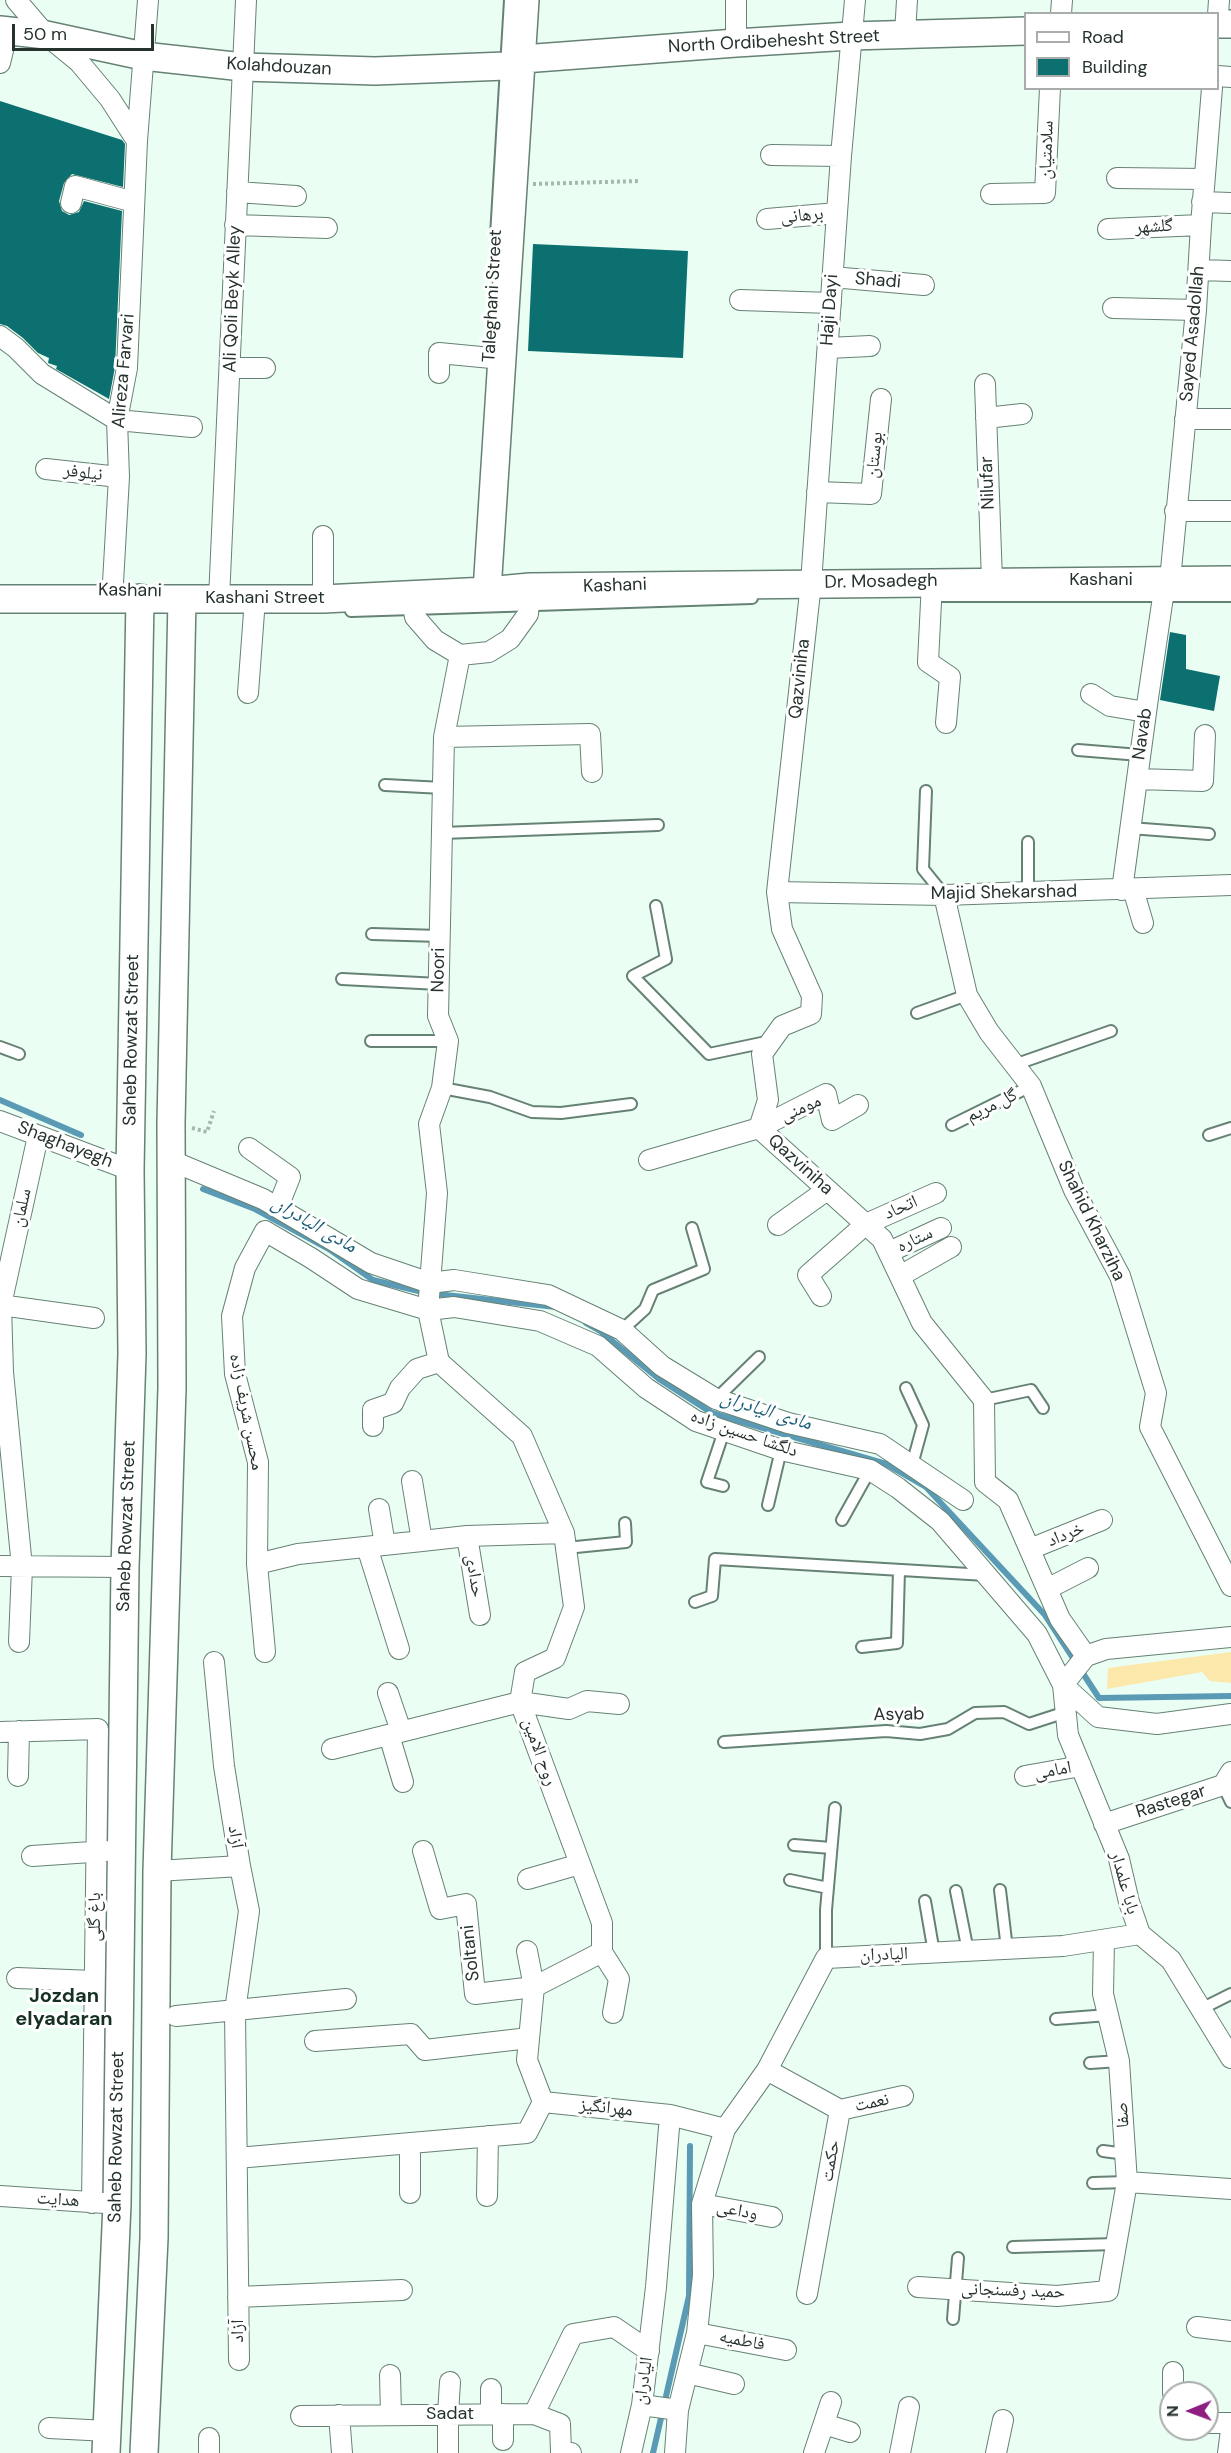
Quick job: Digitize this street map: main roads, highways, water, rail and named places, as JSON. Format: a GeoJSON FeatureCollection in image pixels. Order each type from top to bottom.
{"type":"FeatureCollection","features":[{"type":"Feature","properties":{"kind":"waterway","name":"مادی الیادران"},"geometry":{"type":"LineString","coordinates":[[0,1100],[81,1135]]}},
{"type":"Feature","properties":{"kind":"waterway","name":"مادی الیادران"},"geometry":{"type":"LineString","coordinates":[[203,1189],[255,1209],[329,1249],[373,1280],[427,1293],[556,1307]]}},
{"type":"Feature","properties":{"kind":"waterway","name":"مادی الیادران"},"geometry":{"type":"LineString","coordinates":[[586,1323],[600,1331],[659,1379],[712,1413],[886,1464],[926,1487],[1045,1615],[1099,1698],[1231,1696]]}},
{"type":"Feature","properties":{"kind":"waterway"},"geometry":{"type":"LineString","coordinates":[[653,2453],[689,2296],[690,2146]]}},
{"type":"Feature","properties":{"kind":"district","name":"Jozdan elyadaran"},"geometry":{"type":"Point","coordinates":[64,2008]}}]}
